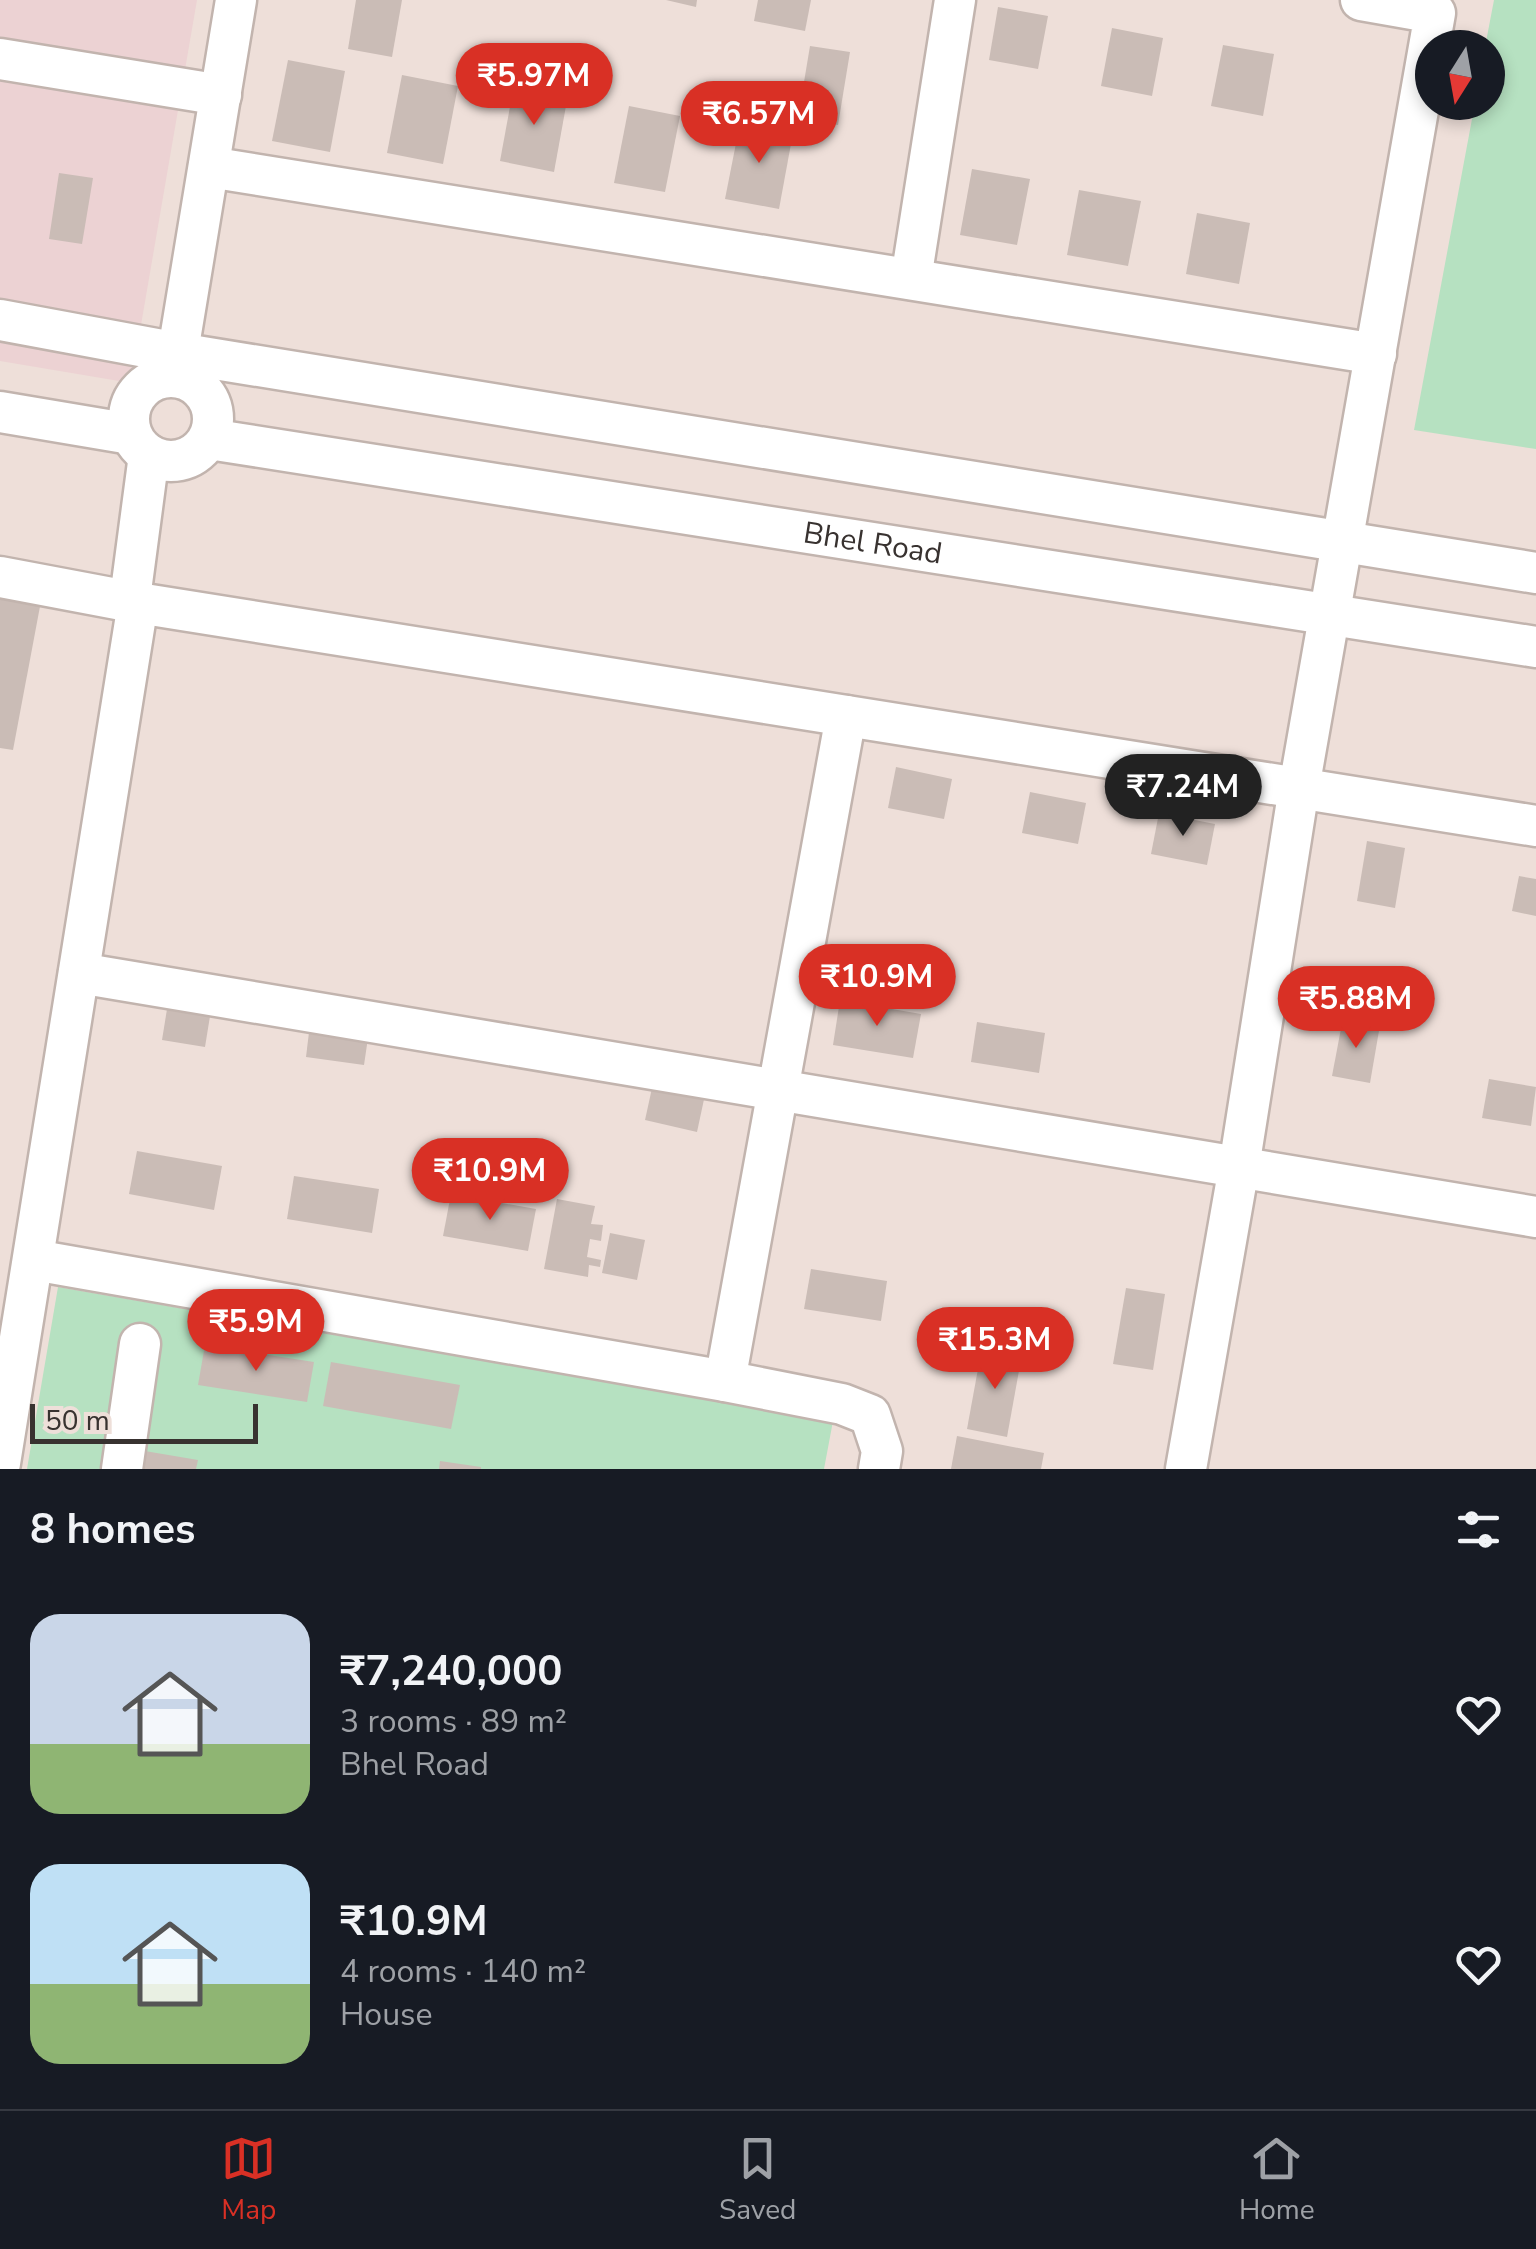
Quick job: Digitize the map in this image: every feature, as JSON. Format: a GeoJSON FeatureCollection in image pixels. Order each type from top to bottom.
{"type":"FeatureCollection","features":[{"type":"Feature","properties":{"kind":"street"},"geometry":{"type":"LineString","coordinates":[[0,1463],[138,603],[131,591],[152,450],[130,406],[147,384],[176,365],[236,0]]}},
{"type":"Feature","properties":{"kind":"street"},"geometry":{"type":"LineString","coordinates":[[911,280],[955,0]]}},
{"type":"Feature","properties":{"kind":"street"},"geometry":{"type":"LineString","coordinates":[[1194,1468],[1299,788],[1435,13],[1361,0]]}},
{"type":"Feature","properties":{"kind":"street"},"geometry":{"type":"LineString","coordinates":[[0,59],[221,95]]}},
{"type":"Feature","properties":{"kind":"street"},"geometry":{"type":"LineString","coordinates":[[209,167],[1376,354]]}},
{"type":"Feature","properties":{"kind":"street"},"geometry":{"type":"LineString","coordinates":[[0,320],[176,365],[1536,573]]}},
{"type":"Feature","properties":{"kind":"street"},"geometry":{"type":"LineString","coordinates":[[0,412],[189,458],[208,439],[213,426],[208,399],[176,365]]}},
{"type":"Feature","properties":{"kind":"street","name":"Bhel Road"},"geometry":{"type":"LineString","coordinates":[[208,439],[1536,647]]}},
{"type":"Feature","properties":{"kind":"street"},"geometry":{"type":"LineString","coordinates":[[0,577],[138,603],[1536,826]]}},
{"type":"Feature","properties":{"kind":"street"},"geometry":{"type":"LineString","coordinates":[[724,1380],[846,716]]}},
{"type":"Feature","properties":{"kind":"street"},"geometry":{"type":"LineString","coordinates":[[79,973],[1536,1217]]}},
{"type":"Feature","properties":{"kind":"street"},"geometry":{"type":"LineString","coordinates":[[34,1260],[842,1404],[870,1416],[882,1451],[879,1469]]}},
{"type":"Feature","properties":{"kind":"street"},"geometry":{"type":"LineString","coordinates":[[122,1469],[140,1344]]}},
{"type":"Feature","properties":{"kind":"shaded area"},"geometry":{"type":"Polygon","coordinates":[[[0,0],[197,0],[131,383],[0,361],[0,0]]]}},
{"type":"Feature","properties":{"kind":"green space"},"geometry":{"type":"Polygon","coordinates":[[[1494,0],[1536,0],[1536,449],[1414,430],[1472,120],[1505,120],[1505,30],[1488,30],[1494,0]]]}},
{"type":"Feature","properties":{"kind":"green space"},"geometry":{"type":"Polygon","coordinates":[[[58,1287],[833,1421],[824,1469],[27,1469],[58,1287]]]}},
{"type":"Feature","properties":{"kind":"building"},"geometry":{"type":"Polygon","coordinates":[[[356,0],[402,0],[392,57],[348,49],[356,0]]]}},
{"type":"Feature","properties":{"kind":"building"},"geometry":{"type":"Polygon","coordinates":[[[666,0],[697,0],[696,7],[666,0]]]}},
{"type":"Feature","properties":{"kind":"building"},"geometry":{"type":"Polygon","coordinates":[[[758,0],[811,0],[805,31],[754,21],[758,0]]]}},
{"type":"Feature","properties":{"kind":"building"},"geometry":{"type":"Polygon","coordinates":[[[998,7],[1048,16],[1038,69],[989,60],[998,7]]]}},
{"type":"Feature","properties":{"kind":"building"},"geometry":{"type":"Polygon","coordinates":[[[1112,28],[1163,38],[1152,96],[1101,86],[1112,28]]]}},
{"type":"Feature","properties":{"kind":"building"},"geometry":{"type":"Polygon","coordinates":[[[1223,45],[1274,54],[1263,116],[1211,106],[1223,45]]]}},
{"type":"Feature","properties":{"kind":"building"},"geometry":{"type":"Polygon","coordinates":[[[810,46],[850,52],[838,125],[798,118],[810,46]]]}},
{"type":"Feature","properties":{"kind":"building"},"geometry":{"type":"Polygon","coordinates":[[[288,60],[345,71],[330,152],[272,141],[288,60]]]}},
{"type":"Feature","properties":{"kind":"building"},"geometry":{"type":"Polygon","coordinates":[[[402,75],[458,86],[443,164],[387,153],[402,75]]]}},
{"type":"Feature","properties":{"kind":"building"},"geometry":{"type":"Polygon","coordinates":[[[514,85],[568,95],[554,172],[500,161],[514,85]]]}},
{"type":"Feature","properties":{"kind":"building"},"geometry":{"type":"Polygon","coordinates":[[[629,106],[680,116],[665,192],[614,183],[629,106]]]}},
{"type":"Feature","properties":{"kind":"building"},"geometry":{"type":"Polygon","coordinates":[[[740,123],[793,133],[779,209],[725,199],[740,123]]]}},
{"type":"Feature","properties":{"kind":"building"},"geometry":{"type":"Polygon","coordinates":[[[972,169],[1030,179],[1017,245],[960,235],[972,169]]]}},
{"type":"Feature","properties":{"kind":"building"},"geometry":{"type":"Polygon","coordinates":[[[59,173],[93,178],[82,244],[49,239],[59,173]]]}},
{"type":"Feature","properties":{"kind":"building"},"geometry":{"type":"Polygon","coordinates":[[[1079,190],[1141,201],[1128,266],[1067,255],[1079,190]]]}},
{"type":"Feature","properties":{"kind":"building"},"geometry":{"type":"Polygon","coordinates":[[[1197,213],[1250,223],[1239,284],[1186,274],[1197,213]]]}},
{"type":"Feature","properties":{"kind":"building"},"geometry":{"type":"Polygon","coordinates":[[[0,593],[41,601],[13,750],[0,748],[0,593]]]}},
{"type":"Feature","properties":{"kind":"building"},"geometry":{"type":"Polygon","coordinates":[[[896,767],[952,779],[944,819],[888,808],[896,767]]]}},
{"type":"Feature","properties":{"kind":"building"},"geometry":{"type":"Polygon","coordinates":[[[1030,792],[1086,803],[1078,844],[1022,833],[1030,792]]]}},
{"type":"Feature","properties":{"kind":"building"},"geometry":{"type":"Polygon","coordinates":[[[1159,813],[1215,824],[1207,865],[1151,854],[1159,813]]]}},
{"type":"Feature","properties":{"kind":"building"},"geometry":{"type":"Polygon","coordinates":[[[1367,841],[1405,848],[1395,908],[1357,901],[1367,841]]]}},
{"type":"Feature","properties":{"kind":"building"},"geometry":{"type":"Polygon","coordinates":[[[1519,876],[1536,879],[1536,916],[1512,911],[1519,876]]]}},
{"type":"Feature","properties":{"kind":"building"},"geometry":{"type":"Polygon","coordinates":[[[840,1000],[921,1014],[913,1058],[833,1045],[840,1000]]]}},
{"type":"Feature","properties":{"kind":"building"},"geometry":{"type":"Polygon","coordinates":[[[168,1003],[211,1010],[205,1047],[162,1040],[168,1003]]]}},
{"type":"Feature","properties":{"kind":"building"},"geometry":{"type":"Polygon","coordinates":[[[1343,1018],[1380,1025],[1370,1083],[1332,1076],[1343,1018]]]}},
{"type":"Feature","properties":{"kind":"building"},"geometry":{"type":"Polygon","coordinates":[[[977,1022],[1045,1033],[1039,1073],[971,1062],[977,1022]]]}},
{"type":"Feature","properties":{"kind":"building"},"geometry":{"type":"Polygon","coordinates":[[[310,1024],[369,1031],[364,1065],[306,1057],[310,1024]]]}},
{"type":"Feature","properties":{"kind":"building"},"geometry":{"type":"Polygon","coordinates":[[[654,1079],[706,1090],[697,1132],[645,1120],[654,1079]]]}},
{"type":"Feature","properties":{"kind":"building"},"geometry":{"type":"Polygon","coordinates":[[[1489,1079],[1536,1087],[1531,1126],[1482,1118],[1489,1079]]]}},
{"type":"Feature","properties":{"kind":"building"},"geometry":{"type":"Polygon","coordinates":[[[137,1151],[222,1166],[214,1210],[129,1194],[137,1151]]]}},
{"type":"Feature","properties":{"kind":"building"},"geometry":{"type":"Polygon","coordinates":[[[294,1176],[379,1189],[372,1233],[287,1219],[294,1176]]]}},
{"type":"Feature","properties":{"kind":"building"},"geometry":{"type":"Polygon","coordinates":[[[451,1194],[536,1209],[528,1251],[443,1236],[451,1194]]]}},
{"type":"Feature","properties":{"kind":"building"},"geometry":{"type":"Polygon","coordinates":[[[557,1199],[595,1206],[591,1224],[603,1225],[601,1241],[590,1239],[587,1257],[601,1260],[600,1267],[589,1265],[588,1277],[544,1269],[557,1199]]]}},
{"type":"Feature","properties":{"kind":"building"},"geometry":{"type":"Polygon","coordinates":[[[610,1233],[645,1240],[637,1280],[602,1273],[610,1233]]]}},
{"type":"Feature","properties":{"kind":"building"},"geometry":{"type":"Polygon","coordinates":[[[811,1269],[887,1281],[881,1321],[804,1309],[811,1269]]]}},
{"type":"Feature","properties":{"kind":"building"},"geometry":{"type":"Polygon","coordinates":[[[1126,1288],[1165,1294],[1153,1370],[1113,1364],[1126,1288]]]}},
{"type":"Feature","properties":{"kind":"building"},"geometry":{"type":"Polygon","coordinates":[[[205,1345],[314,1362],[307,1402],[198,1385],[205,1345]]]}},
{"type":"Feature","properties":{"kind":"building"},"geometry":{"type":"Polygon","coordinates":[[[982,1347],[1022,1354],[1007,1437],[967,1429],[982,1347]]]}},
{"type":"Feature","properties":{"kind":"building"},"geometry":{"type":"Polygon","coordinates":[[[331,1362],[460,1385],[451,1429],[323,1406],[331,1362]]]}},
{"type":"Feature","properties":{"kind":"building"},"geometry":{"type":"Polygon","coordinates":[[[957,1436],[1044,1453],[1041,1469],[951,1469],[957,1436]]]}},
{"type":"Feature","properties":{"kind":"building"},"geometry":{"type":"Polygon","coordinates":[[[133,1449],[198,1460],[196,1469],[129,1469],[133,1449]]]}},
{"type":"Feature","properties":{"kind":"building"},"geometry":{"type":"Polygon","coordinates":[[[440,1461],[481,1467],[481,1469],[439,1469],[440,1461]]]}}]}
